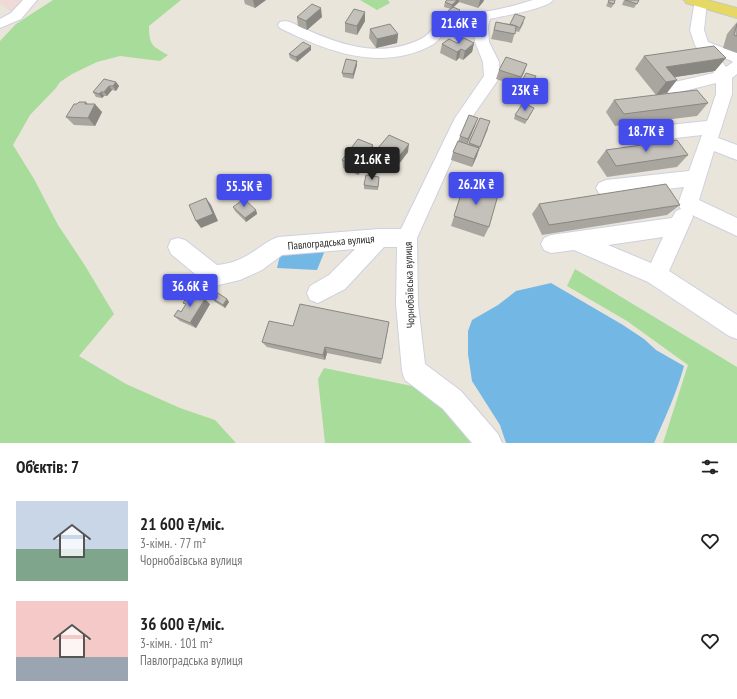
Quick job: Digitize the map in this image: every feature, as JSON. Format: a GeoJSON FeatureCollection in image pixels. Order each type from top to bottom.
{"type":"FeatureCollection","features":[{"type":"Feature","properties":{"kind":"main road"},"geometry":{"type":"LineString","coordinates":[[699,1],[737,2]]}},
{"type":"Feature","properties":{"kind":"main road"},"geometry":{"type":"LineString","coordinates":[[699,1],[737,13]]}},
{"type":"Feature","properties":{"kind":"street"},"geometry":{"type":"LineString","coordinates":[[0,24],[16,16],[30,0]]}},
{"type":"Feature","properties":{"kind":"street"},"geometry":{"type":"LineString","coordinates":[[285,25],[334,47],[362,53],[382,54],[404,51],[431,39],[446,23],[460,18],[484,16],[529,6],[546,0]]}},
{"type":"Feature","properties":{"kind":"street"},"geometry":{"type":"LineString","coordinates":[[699,1],[697,30],[702,45],[730,71]]}},
{"type":"Feature","properties":{"kind":"street","name":"Чорнобаївська вулиця"},"geometry":{"type":"LineString","coordinates":[[484,16],[481,26],[482,42],[491,62],[492,77],[463,118],[407,238],[407,304],[414,371],[452,400],[489,443]]}},
{"type":"Feature","properties":{"kind":"street"},"geometry":{"type":"LineString","coordinates":[[702,45],[737,58]]}},
{"type":"Feature","properties":{"kind":"street"},"geometry":{"type":"LineString","coordinates":[[672,88],[730,71]]}},
{"type":"Feature","properties":{"kind":"street"},"geometry":{"type":"LineString","coordinates":[[656,275],[688,204],[724,94],[730,71]]}},
{"type":"Feature","properties":{"kind":"street"},"geometry":{"type":"LineString","coordinates":[[630,136],[711,134],[737,153]]}},
{"type":"Feature","properties":{"kind":"street"},"geometry":{"type":"LineString","coordinates":[[606,188],[697,178]]}},
{"type":"Feature","properties":{"kind":"street"},"geometry":{"type":"LineString","coordinates":[[688,204],[737,227]]}},
{"type":"Feature","properties":{"kind":"street"},"geometry":{"type":"LineString","coordinates":[[551,244],[679,226]]}},
{"type":"Feature","properties":{"kind":"street"},"geometry":{"type":"LineString","coordinates":[[318,294],[337,282],[379,238]]}},
{"type":"Feature","properties":{"kind":"street","name":"Павлоградська вулиця"},"geometry":{"type":"LineString","coordinates":[[178,247],[214,276],[232,273],[254,263],[278,246],[379,238],[407,238]]}},
{"type":"Feature","properties":{"kind":"street"},"geometry":{"type":"LineString","coordinates":[[575,241],[656,275],[737,328]]}},
{"type":"Feature","properties":{"kind":"shaded area"},"geometry":{"type":"Polygon","coordinates":[[[0,0],[36,0],[12,12],[0,4],[0,0]]]}},
{"type":"Feature","properties":{"kind":"green space"},"geometry":{"type":"Polygon","coordinates":[[[53,0],[181,0],[149,26],[152,44],[168,55],[160,61],[120,56],[97,62],[72,74],[60,82],[30,115],[13,145],[34,179],[58,225],[84,264],[114,314],[79,356],[126,384],[180,408],[215,420],[236,443],[0,443],[0,41],[16,24],[53,0]]]}},
{"type":"Feature","properties":{"kind":"green space"},"geometry":{"type":"Polygon","coordinates":[[[360,0],[388,0],[390,3],[377,10],[360,0]]]}},
{"type":"Feature","properties":{"kind":"green space"},"geometry":{"type":"Polygon","coordinates":[[[575,269],[737,367],[737,443],[663,443],[688,365],[627,321],[567,286],[575,269]]]}},
{"type":"Feature","properties":{"kind":"green space"},"geometry":{"type":"Polygon","coordinates":[[[324,368],[426,390],[479,443],[325,443],[318,379],[324,368]]]}},
{"type":"Feature","properties":{"kind":"water"},"geometry":{"type":"Polygon","coordinates":[[[326,248],[317,270],[277,268],[281,251],[326,248]]]}},
{"type":"Feature","properties":{"kind":"water"},"geometry":{"type":"Polygon","coordinates":[[[551,283],[623,325],[644,339],[656,350],[684,366],[674,395],[654,443],[506,443],[500,425],[472,381],[468,354],[468,331],[472,320],[498,305],[516,291],[551,283]]]}},
{"type":"Feature","properties":{"kind":"building"},"geometry":{"type":"Polygon","coordinates":[[[447,0],[457,0],[452,5],[445,2],[447,0]]]}},
{"type":"Feature","properties":{"kind":"building"},"geometry":{"type":"Polygon","coordinates":[[[609,0],[615,0],[614,4],[608,2],[609,0]]]}},
{"type":"Feature","properties":{"kind":"building"},"geometry":{"type":"Polygon","coordinates":[[[625,0],[639,0],[637,4],[625,0]]]}},
{"type":"Feature","properties":{"kind":"building"},"geometry":{"type":"Polygon","coordinates":[[[312,4],[321,8],[306,21],[297,17],[312,4]]]}},
{"type":"Feature","properties":{"kind":"building"},"geometry":{"type":"Polygon","coordinates":[[[453,7],[460,10],[455,15],[448,11],[453,7]]]}},
{"type":"Feature","properties":{"kind":"building"},"geometry":{"type":"Polygon","coordinates":[[[354,9],[365,12],[357,26],[345,23],[354,9]]]}},
{"type":"Feature","properties":{"kind":"building"},"geometry":{"type":"Polygon","coordinates":[[[515,14],[525,17],[520,28],[510,24],[515,14]]]}},
{"type":"Feature","properties":{"kind":"building"},"geometry":{"type":"Polygon","coordinates":[[[496,22],[516,26],[515,34],[494,30],[496,22]]]}},
{"type":"Feature","properties":{"kind":"building"},"geometry":{"type":"Polygon","coordinates":[[[390,24],[398,34],[377,39],[370,29],[390,24]]]}},
{"type":"Feature","properties":{"kind":"building"},"geometry":{"type":"Polygon","coordinates":[[[737,24],[737,36],[734,35],[737,24]]]}},
{"type":"Feature","properties":{"kind":"building"},"geometry":{"type":"Polygon","coordinates":[[[464,38],[474,43],[465,51],[461,49],[457,52],[442,44],[449,39],[457,43],[464,38]]]}},
{"type":"Feature","properties":{"kind":"building"},"geometry":{"type":"Polygon","coordinates":[[[303,42],[311,46],[296,57],[289,54],[303,42]]]}},
{"type":"Feature","properties":{"kind":"building"},"geometry":{"type":"Polygon","coordinates":[[[714,46],[726,58],[666,67],[677,80],[666,82],[644,56],[714,46]]]}},
{"type":"Feature","properties":{"kind":"building"},"geometry":{"type":"Polygon","coordinates":[[[506,57],[527,64],[521,77],[499,70],[506,57]]]}},
{"type":"Feature","properties":{"kind":"building"},"geometry":{"type":"Polygon","coordinates":[[[346,59],[357,61],[353,74],[342,73],[346,59]]]}},
{"type":"Feature","properties":{"kind":"building"},"geometry":{"type":"Polygon","coordinates":[[[526,73],[536,76],[530,89],[520,85],[526,73]]]}},
{"type":"Feature","properties":{"kind":"building"},"geometry":{"type":"Polygon","coordinates":[[[104,79],[116,82],[113,86],[109,86],[104,92],[99,94],[93,92],[104,79]]]}},
{"type":"Feature","properties":{"kind":"building"},"geometry":{"type":"Polygon","coordinates":[[[697,90],[708,103],[624,114],[614,100],[697,90]]]}},
{"type":"Feature","properties":{"kind":"building"},"geometry":{"type":"Polygon","coordinates":[[[86,102],[85,104],[95,104],[88,118],[66,117],[74,104],[86,102]]]}},
{"type":"Feature","properties":{"kind":"building"},"geometry":{"type":"Polygon","coordinates":[[[523,103],[534,108],[527,120],[515,115],[523,103]]]}},
{"type":"Feature","properties":{"kind":"building"},"geometry":{"type":"Polygon","coordinates":[[[469,115],[478,118],[468,139],[460,136],[469,115]]]}},
{"type":"Feature","properties":{"kind":"building"},"geometry":{"type":"Polygon","coordinates":[[[480,118],[490,121],[480,147],[469,143],[480,118]]]}},
{"type":"Feature","properties":{"kind":"building"},"geometry":{"type":"Polygon","coordinates":[[[389,135],[409,144],[392,165],[372,155],[389,135]]]}},
{"type":"Feature","properties":{"kind":"building"},"geometry":{"type":"Polygon","coordinates":[[[358,139],[373,145],[357,167],[342,160],[358,139]]]}},
{"type":"Feature","properties":{"kind":"building"},"geometry":{"type":"Polygon","coordinates":[[[677,140],[688,155],[616,166],[606,150],[677,140]]]}},
{"type":"Feature","properties":{"kind":"building"},"geometry":{"type":"Polygon","coordinates":[[[458,141],[479,148],[474,159],[453,152],[458,141]]]}},
{"type":"Feature","properties":{"kind":"building"},"geometry":{"type":"Polygon","coordinates":[[[366,175],[379,177],[378,187],[364,185],[366,175]]]}},
{"type":"Feature","properties":{"kind":"building"},"geometry":{"type":"Polygon","coordinates":[[[666,184],[680,205],[549,225],[539,204],[666,184]]]}},
{"type":"Feature","properties":{"kind":"building"},"geometry":{"type":"Polygon","coordinates":[[[464,185],[498,195],[489,227],[454,216],[464,185]]]}},
{"type":"Feature","properties":{"kind":"building"},"geometry":{"type":"Polygon","coordinates":[[[206,198],[213,214],[196,221],[189,205],[206,198]]]}},
{"type":"Feature","properties":{"kind":"building"},"geometry":{"type":"Polygon","coordinates":[[[244,199],[256,210],[245,218],[233,207],[244,199]]]}},
{"type":"Feature","properties":{"kind":"building"},"geometry":{"type":"Polygon","coordinates":[[[189,293],[205,299],[190,323],[174,316],[178,310],[181,312],[186,304],[183,303],[189,293]]]}},
{"type":"Feature","properties":{"kind":"building"},"geometry":{"type":"Polygon","coordinates":[[[218,293],[227,299],[223,305],[213,299],[218,293]]]}},
{"type":"Feature","properties":{"kind":"building"},"geometry":{"type":"Polygon","coordinates":[[[300,304],[389,322],[382,359],[325,347],[323,355],[262,342],[269,321],[293,326],[300,304]]]}}]}
